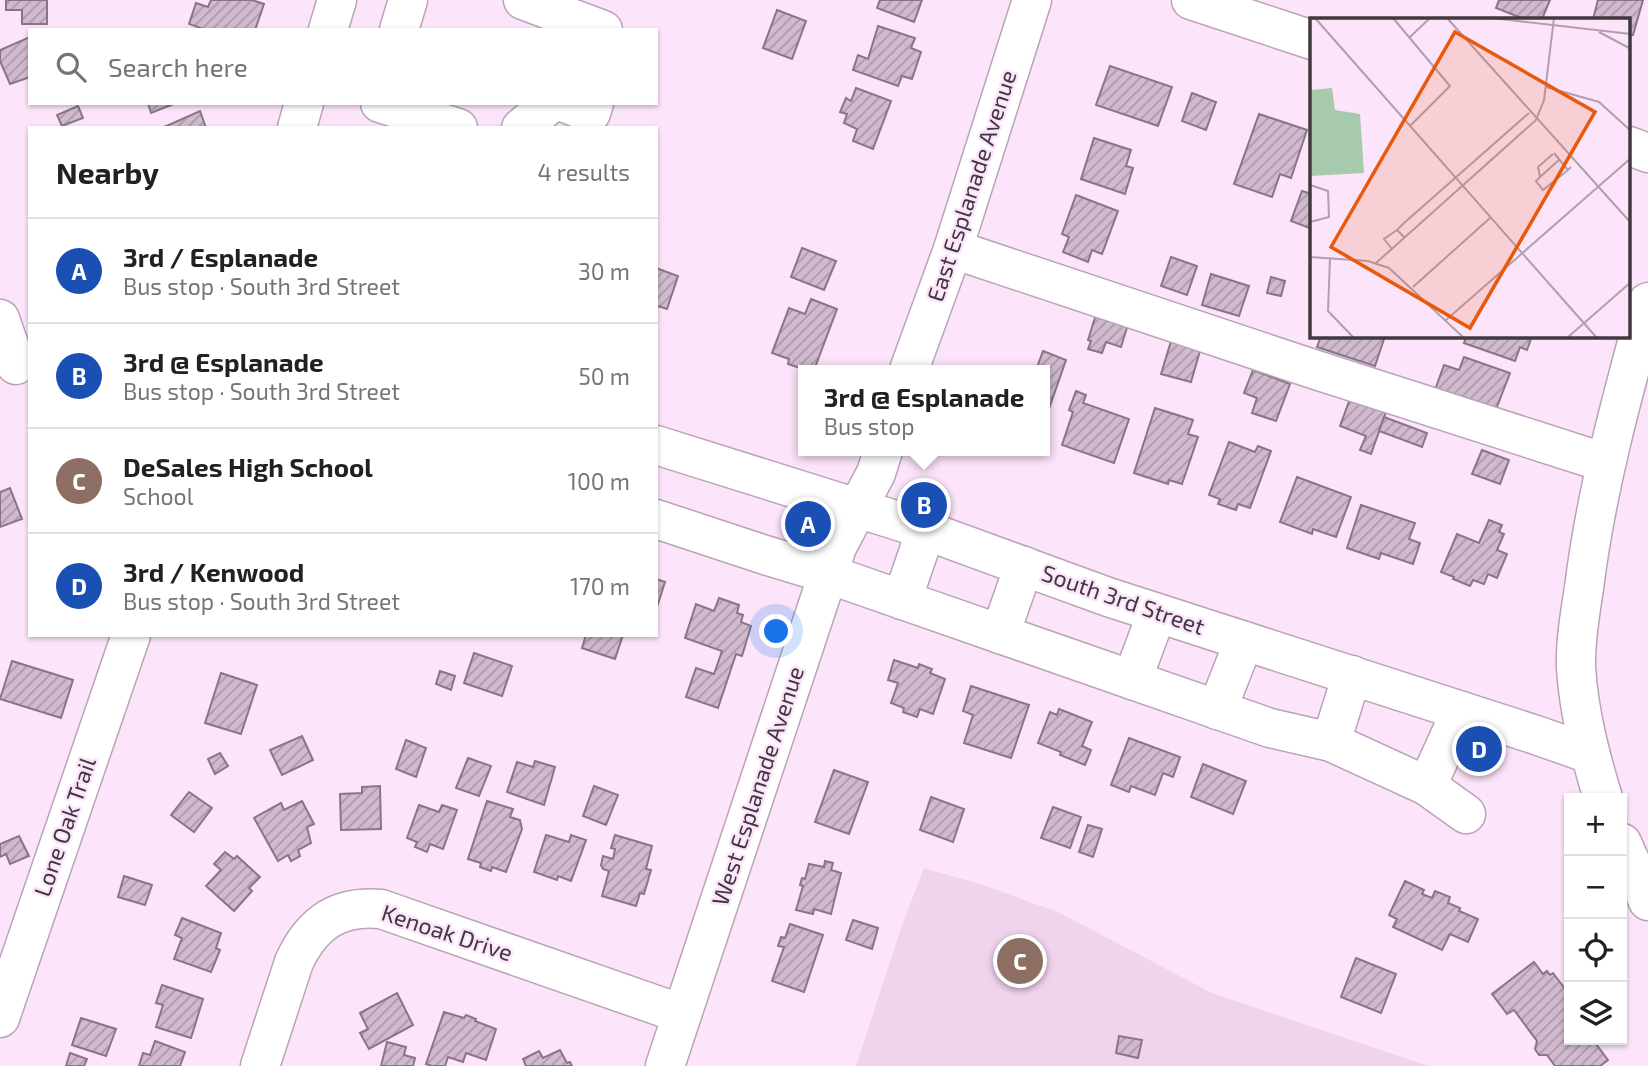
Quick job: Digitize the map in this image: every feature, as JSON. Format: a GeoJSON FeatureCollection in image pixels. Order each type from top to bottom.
{"type":"FeatureCollection","features":[{"type":"Feature","properties":{"kind":"street"},"geometry":{"type":"LineString","coordinates":[[329,28],[337,0]]}},
{"type":"Feature","properties":{"kind":"street"},"geometry":{"type":"LineString","coordinates":[[400,28],[408,0]]}},
{"type":"Feature","properties":{"kind":"street"},"geometry":{"type":"LineString","coordinates":[[523,0],[598,28]]}},
{"type":"Feature","properties":{"kind":"street","name":"East Esplanade Avenue"},"geometry":{"type":"LineString","coordinates":[[911,365],[953,249],[1032,0]]}},
{"type":"Feature","properties":{"kind":"street"},"geometry":{"type":"LineString","coordinates":[[1191,0],[1310,39]]}},
{"type":"Feature","properties":{"kind":"street"},"geometry":{"type":"LineString","coordinates":[[298,126],[303,105]]}},
{"type":"Feature","properties":{"kind":"street"},"geometry":{"type":"LineString","coordinates":[[386,105],[452,126]]}},
{"type":"Feature","properties":{"kind":"street"},"geometry":{"type":"LineString","coordinates":[[523,126],[549,105]]}},
{"type":"Feature","properties":{"kind":"street"},"geometry":{"type":"LineString","coordinates":[[570,105],[591,113],[593,105]]}},
{"type":"Feature","properties":{"kind":"street"},"geometry":{"type":"LineString","coordinates":[[1630,146],[1648,153]]}},
{"type":"Feature","properties":{"kind":"street"},"geometry":{"type":"LineString","coordinates":[[953,249],[1606,463]]}},
{"type":"Feature","properties":{"kind":"street"},"geometry":{"type":"LineString","coordinates":[[1602,793],[1580,707],[1577,641],[1589,545],[1606,463],[1648,302]]}},
{"type":"Feature","properties":{"kind":"street"},"geometry":{"type":"LineString","coordinates":[[0,319],[15,365]]}},
{"type":"Feature","properties":{"kind":"street","name":"South 3rd Street"},"geometry":{"type":"LineString","coordinates":[[658,446],[926,530],[1108,597],[1536,734],[1590,754]]}},
{"type":"Feature","properties":{"kind":"street"},"geometry":{"type":"LineString","coordinates":[[857,509],[876,474],[881,456]]}},
{"type":"Feature","properties":{"kind":"street","name":"West Esplanade Avenue"},"geometry":{"type":"LineString","coordinates":[[666,1066],[828,573],[837,547],[857,509]]}},
{"type":"Feature","properties":{"kind":"street"},"geometry":{"type":"LineString","coordinates":[[658,520],[828,573],[1270,728],[1331,741],[1427,786],[1466,814]]}},
{"type":"Feature","properties":{"kind":"street"},"geometry":{"type":"LineString","coordinates":[[902,600],[926,530]]}},
{"type":"Feature","properties":{"kind":"street"},"geometry":{"type":"LineString","coordinates":[[1000,634],[1024,566]]}},
{"type":"Feature","properties":{"kind":"street"},"geometry":{"type":"LineString","coordinates":[[1132,680],[1157,613]]}},
{"type":"Feature","properties":{"kind":"street","name":"Lone Oak Trail"},"geometry":{"type":"LineString","coordinates":[[0,1018],[130,637]]}},
{"type":"Feature","properties":{"kind":"street"},"geometry":{"type":"LineString","coordinates":[[1217,710],[1244,641]]}},
{"type":"Feature","properties":{"kind":"street"},"geometry":{"type":"LineString","coordinates":[[1331,741],[1352,675]]}},
{"type":"Feature","properties":{"kind":"street"},"geometry":{"type":"LineString","coordinates":[[1427,786],[1461,711]]}},
{"type":"Feature","properties":{"kind":"street"},"geometry":{"type":"LineString","coordinates":[[1627,854],[1648,901]]}},
{"type":"Feature","properties":{"kind":"street","name":"Kenoak Drive"},"geometry":{"type":"LineString","coordinates":[[260,1066],[300,950],[311,934],[332,916],[363,908],[381,909],[682,1014]]}},
{"type":"Feature","properties":{"kind":"shaded area"},"geometry":{"type":"Polygon","coordinates":[[[924,868],[983,885],[1060,913],[1212,993],[1428,1066],[856,1066],[901,928],[924,868]]]}},
{"type":"Feature","properties":{"kind":"building"},"geometry":{"type":"Polygon","coordinates":[[[6,0],[47,0],[47,24],[22,24],[22,10],[6,10],[6,0]]]}},
{"type":"Feature","properties":{"kind":"building"},"geometry":{"type":"Polygon","coordinates":[[[211,0],[252,0],[264,4],[256,28],[200,28],[189,24],[196,3],[208,7],[211,0]]]}},
{"type":"Feature","properties":{"kind":"building"},"geometry":{"type":"Polygon","coordinates":[[[880,0],[922,0],[914,22],[877,8],[880,0]]]}},
{"type":"Feature","properties":{"kind":"building"},"geometry":{"type":"Polygon","coordinates":[[[1499,0],[1550,0],[1542,18],[1521,18],[1496,8],[1499,0]]]}},
{"type":"Feature","properties":{"kind":"building"},"geometry":{"type":"Polygon","coordinates":[[[1598,0],[1643,0],[1633,35],[1630,34],[1630,18],[1593,18],[1598,0]]]}},
{"type":"Feature","properties":{"kind":"building"},"geometry":{"type":"Polygon","coordinates":[[[777,10],[806,21],[792,59],[763,48],[777,10]]]}},
{"type":"Feature","properties":{"kind":"building"},"geometry":{"type":"Polygon","coordinates":[[[878,26],[915,38],[911,48],[921,52],[912,79],[902,76],[898,86],[853,70],[858,55],[868,59],[878,26]]]}},
{"type":"Feature","properties":{"kind":"building"},"geometry":{"type":"Polygon","coordinates":[[[28,38],[28,78],[10,84],[0,61],[0,50],[28,38]]]}},
{"type":"Feature","properties":{"kind":"building"},"geometry":{"type":"Polygon","coordinates":[[[1110,66],[1172,87],[1158,126],[1096,105],[1110,66]]]}},
{"type":"Feature","properties":{"kind":"building"},"geometry":{"type":"Polygon","coordinates":[[[856,88],[891,101],[873,149],[853,141],[857,129],[844,123],[847,114],[840,112],[846,98],[851,101],[856,88]]]}},
{"type":"Feature","properties":{"kind":"building"},"geometry":{"type":"Polygon","coordinates":[[[1192,93],[1216,102],[1206,130],[1182,121],[1192,93]]]}},
{"type":"Feature","properties":{"kind":"building"},"geometry":{"type":"Polygon","coordinates":[[[149,105],[171,105],[151,113],[149,105]]]}},
{"type":"Feature","properties":{"kind":"building"},"geometry":{"type":"Polygon","coordinates":[[[78,106],[83,118],[62,126],[57,115],[78,106]]]}},
{"type":"Feature","properties":{"kind":"building"},"geometry":{"type":"Polygon","coordinates":[[[200,111],[205,126],[166,126],[200,111]]]}},
{"type":"Feature","properties":{"kind":"building"},"geometry":{"type":"Polygon","coordinates":[[[1259,114],[1307,130],[1291,178],[1280,174],[1272,197],[1234,184],[1259,114]]]}},
{"type":"Feature","properties":{"kind":"building"},"geometry":{"type":"Polygon","coordinates":[[[1094,138],[1131,150],[1126,166],[1133,168],[1125,194],[1081,179],[1094,138]]]}},
{"type":"Feature","properties":{"kind":"building"},"geometry":{"type":"Polygon","coordinates":[[[1302,191],[1310,193],[1310,228],[1291,221],[1302,191]]]}},
{"type":"Feature","properties":{"kind":"building"},"geometry":{"type":"Polygon","coordinates":[[[1076,195],[1118,211],[1102,254],[1092,250],[1088,262],[1063,252],[1069,237],[1062,234],[1076,195]]]}},
{"type":"Feature","properties":{"kind":"building"},"geometry":{"type":"Polygon","coordinates":[[[802,248],[836,261],[824,290],[791,277],[802,248]]]}},
{"type":"Feature","properties":{"kind":"building"},"geometry":{"type":"Polygon","coordinates":[[[1171,257],[1197,266],[1187,295],[1161,286],[1171,257]]]}},
{"type":"Feature","properties":{"kind":"building"},"geometry":{"type":"Polygon","coordinates":[[[658,269],[678,276],[667,309],[658,306],[658,269]]]}},
{"type":"Feature","properties":{"kind":"building"},"geometry":{"type":"Polygon","coordinates":[[[1211,274],[1249,286],[1239,316],[1202,305],[1211,274]]]}},
{"type":"Feature","properties":{"kind":"building"},"geometry":{"type":"Polygon","coordinates":[[[1271,277],[1285,281],[1281,296],[1267,293],[1271,277]]]}},
{"type":"Feature","properties":{"kind":"building"},"geometry":{"type":"Polygon","coordinates":[[[811,299],[837,309],[816,365],[798,365],[798,367],[788,364],[789,359],[772,353],[789,308],[805,314],[811,299]]]}},
{"type":"Feature","properties":{"kind":"building"},"geometry":{"type":"Polygon","coordinates":[[[1097,311],[1129,321],[1121,347],[1106,342],[1102,353],[1088,349],[1097,311]]]}},
{"type":"Feature","properties":{"kind":"building"},"geometry":{"type":"Polygon","coordinates":[[[1175,328],[1204,337],[1191,382],[1161,374],[1175,328]]]}},
{"type":"Feature","properties":{"kind":"building"},"geometry":{"type":"Polygon","coordinates":[[[1320,338],[1384,338],[1375,366],[1317,347],[1320,338]]]}},
{"type":"Feature","properties":{"kind":"building"},"geometry":{"type":"Polygon","coordinates":[[[1465,338],[1531,338],[1527,350],[1520,347],[1515,361],[1464,343],[1465,338]]]}},
{"type":"Feature","properties":{"kind":"building"},"geometry":{"type":"Polygon","coordinates":[[[1043,351],[1066,360],[1050,406],[1050,365],[1038,365],[1043,351]]]}},
{"type":"Feature","properties":{"kind":"building"},"geometry":{"type":"Polygon","coordinates":[[[1464,357],[1510,373],[1495,412],[1435,390],[1444,365],[1459,370],[1464,357]]]}},
{"type":"Feature","properties":{"kind":"building"},"geometry":{"type":"Polygon","coordinates":[[[1253,370],[1290,384],[1276,421],[1252,413],[1257,398],[1244,393],[1253,370]]]}},
{"type":"Feature","properties":{"kind":"building"},"geometry":{"type":"Polygon","coordinates":[[[1076,391],[1086,395],[1083,403],[1129,419],[1114,463],[1062,445],[1073,412],[1069,410],[1076,391]]]}},
{"type":"Feature","properties":{"kind":"building"},"geometry":{"type":"Polygon","coordinates":[[[1351,396],[1387,409],[1371,454],[1360,450],[1366,436],[1340,426],[1351,396]]]}},
{"type":"Feature","properties":{"kind":"building"},"geometry":{"type":"Polygon","coordinates":[[[1155,408],[1193,420],[1188,434],[1198,437],[1182,484],[1169,480],[1168,484],[1134,473],[1155,408]]]}},
{"type":"Feature","properties":{"kind":"building"},"geometry":{"type":"Polygon","coordinates":[[[1384,417],[1427,433],[1422,447],[1379,431],[1384,417]]]}},
{"type":"Feature","properties":{"kind":"building"},"geometry":{"type":"Polygon","coordinates":[[[1229,442],[1255,452],[1258,446],[1271,451],[1250,508],[1238,504],[1236,510],[1218,504],[1220,499],[1209,495],[1229,442]]]}},
{"type":"Feature","properties":{"kind":"building"},"geometry":{"type":"Polygon","coordinates":[[[1482,450],[1509,460],[1500,484],[1472,474],[1482,450]]]}},
{"type":"Feature","properties":{"kind":"building"},"geometry":{"type":"Polygon","coordinates":[[[1297,477],[1351,497],[1336,537],[1313,529],[1312,534],[1280,522],[1297,477]]]}},
{"type":"Feature","properties":{"kind":"building"},"geometry":{"type":"Polygon","coordinates":[[[10,488],[22,519],[0,527],[0,492],[10,488]]]}},
{"type":"Feature","properties":{"kind":"building"},"geometry":{"type":"Polygon","coordinates":[[[1361,505],[1415,523],[1409,539],[1420,543],[1413,564],[1381,553],[1379,559],[1347,548],[1361,505]]]}},
{"type":"Feature","properties":{"kind":"building"},"geometry":{"type":"Polygon","coordinates":[[[1489,520],[1502,525],[1499,532],[1504,534],[1497,550],[1507,554],[1497,578],[1488,574],[1484,584],[1473,580],[1470,586],[1441,572],[1457,534],[1479,543],[1489,520]]]}},
{"type":"Feature","properties":{"kind":"building"},"geometry":{"type":"Polygon","coordinates":[[[658,580],[665,582],[658,604],[658,580]]]}},
{"type":"Feature","properties":{"kind":"building"},"geometry":{"type":"Polygon","coordinates":[[[719,598],[739,605],[737,613],[743,615],[741,622],[751,626],[742,656],[736,654],[718,708],[686,697],[696,668],[714,674],[722,651],[685,638],[696,604],[714,611],[719,598]]]}},
{"type":"Feature","properties":{"kind":"building"},"geometry":{"type":"Polygon","coordinates":[[[585,637],[622,637],[615,659],[582,648],[585,637]]]}},
{"type":"Feature","properties":{"kind":"building"},"geometry":{"type":"Polygon","coordinates":[[[474,653],[512,666],[502,696],[464,683],[474,653]]]}},
{"type":"Feature","properties":{"kind":"building"},"geometry":{"type":"Polygon","coordinates":[[[894,660],[918,668],[919,664],[932,669],[930,673],[945,679],[933,714],[920,709],[917,717],[903,712],[904,708],[891,703],[898,683],[888,680],[894,660]]]}},
{"type":"Feature","properties":{"kind":"building"},"geometry":{"type":"Polygon","coordinates":[[[12,661],[73,680],[61,718],[0,699],[12,661]]]}},
{"type":"Feature","properties":{"kind":"building"},"geometry":{"type":"Polygon","coordinates":[[[440,671],[455,676],[451,690],[436,684],[440,671]]]}},
{"type":"Feature","properties":{"kind":"building"},"geometry":{"type":"Polygon","coordinates":[[[221,673],[257,685],[241,734],[205,723],[221,673]]]}},
{"type":"Feature","properties":{"kind":"building"},"geometry":{"type":"Polygon","coordinates":[[[971,686],[1029,705],[1011,758],[964,743],[973,715],[963,711],[971,686]]]}},
{"type":"Feature","properties":{"kind":"building"},"geometry":{"type":"Polygon","coordinates":[[[1059,709],[1092,722],[1082,746],[1091,750],[1085,765],[1038,743],[1050,712],[1057,715],[1059,709]]]}},
{"type":"Feature","properties":{"kind":"building"},"geometry":{"type":"Polygon","coordinates":[[[302,736],[313,760],[282,775],[270,750],[302,736]]]}},
{"type":"Feature","properties":{"kind":"building"},"geometry":{"type":"Polygon","coordinates":[[[1129,738],[1180,757],[1173,777],[1163,773],[1155,795],[1131,786],[1129,792],[1111,785],[1129,738]]]}},
{"type":"Feature","properties":{"kind":"building"},"geometry":{"type":"Polygon","coordinates":[[[406,740],[426,748],[416,777],[396,769],[406,740]]]}},
{"type":"Feature","properties":{"kind":"building"},"geometry":{"type":"Polygon","coordinates":[[[220,753],[228,766],[215,774],[208,759],[220,753]]]}},
{"type":"Feature","properties":{"kind":"building"},"geometry":{"type":"Polygon","coordinates":[[[468,758],[491,766],[479,796],[456,788],[468,758]]]}},
{"type":"Feature","properties":{"kind":"building"},"geometry":{"type":"Polygon","coordinates":[[[535,761],[555,767],[544,805],[507,792],[517,762],[533,767],[535,761]]]}},
{"type":"Feature","properties":{"kind":"building"},"geometry":{"type":"Polygon","coordinates":[[[1203,764],[1246,781],[1233,814],[1191,797],[1203,764]]]}},
{"type":"Feature","properties":{"kind":"building"},"geometry":{"type":"Polygon","coordinates":[[[834,770],[868,782],[849,834],[815,822],[834,770]]]}},
{"type":"Feature","properties":{"kind":"building"},"geometry":{"type":"Polygon","coordinates":[[[380,786],[381,829],[341,830],[340,794],[362,793],[362,787],[380,786]]]}},
{"type":"Feature","properties":{"kind":"building"},"geometry":{"type":"Polygon","coordinates":[[[594,786],[618,795],[606,825],[583,816],[594,786]]]}},
{"type":"Feature","properties":{"kind":"building"},"geometry":{"type":"Polygon","coordinates":[[[189,792],[212,808],[194,832],[171,815],[189,792]]]}},
{"type":"Feature","properties":{"kind":"building"},"geometry":{"type":"Polygon","coordinates":[[[931,797],[964,809],[953,842],[920,830],[931,797]]]}},
{"type":"Feature","properties":{"kind":"building"},"geometry":{"type":"Polygon","coordinates":[[[302,801],[314,824],[307,827],[311,843],[298,850],[300,856],[291,861],[288,855],[278,861],[254,818],[281,803],[284,810],[302,801]]]}},
{"type":"Feature","properties":{"kind":"building"},"geometry":{"type":"Polygon","coordinates":[[[487,801],[513,809],[510,817],[520,820],[522,829],[506,872],[492,867],[491,871],[480,867],[481,863],[468,859],[487,801]]]}},
{"type":"Feature","properties":{"kind":"building"},"geometry":{"type":"Polygon","coordinates":[[[419,805],[439,812],[442,805],[457,810],[443,849],[430,844],[427,852],[415,847],[417,842],[407,838],[419,805]]]}},
{"type":"Feature","properties":{"kind":"building"},"geometry":{"type":"Polygon","coordinates":[[[1053,807],[1081,817],[1070,848],[1041,838],[1053,807]]]}},
{"type":"Feature","properties":{"kind":"building"},"geometry":{"type":"Polygon","coordinates":[[[1088,825],[1102,829],[1093,857],[1079,852],[1088,825]]]}},
{"type":"Feature","properties":{"kind":"building"},"geometry":{"type":"Polygon","coordinates":[[[546,835],[569,842],[571,835],[586,840],[571,881],[558,876],[557,880],[534,872],[546,835]]]}},
{"type":"Feature","properties":{"kind":"building"},"geometry":{"type":"Polygon","coordinates":[[[615,835],[652,846],[646,869],[651,870],[644,894],[640,893],[636,906],[602,896],[609,871],[601,865],[603,856],[613,859],[615,849],[611,848],[615,835]]]}},
{"type":"Feature","properties":{"kind":"building"},"geometry":{"type":"Polygon","coordinates":[[[19,836],[29,856],[10,864],[6,854],[0,857],[0,844],[19,836]]]}},
{"type":"Feature","properties":{"kind":"building"},"geometry":{"type":"Polygon","coordinates":[[[225,852],[234,859],[237,856],[260,877],[249,888],[252,891],[234,911],[206,886],[221,870],[214,864],[225,852]]]}},
{"type":"Feature","properties":{"kind":"building"},"geometry":{"type":"Polygon","coordinates":[[[825,861],[833,863],[831,870],[841,873],[831,914],[814,909],[813,914],[796,910],[803,886],[800,885],[802,878],[805,879],[809,864],[824,867],[825,861]]]}},
{"type":"Feature","properties":{"kind":"building"},"geometry":{"type":"Polygon","coordinates":[[[124,876],[152,885],[145,905],[118,897],[124,876]]]}},
{"type":"Feature","properties":{"kind":"building"},"geometry":{"type":"Polygon","coordinates":[[[1405,881],[1424,890],[1422,894],[1432,898],[1435,891],[1450,897],[1448,903],[1478,919],[1468,942],[1450,934],[1442,950],[1393,927],[1397,919],[1389,915],[1405,881]]]}},
{"type":"Feature","properties":{"kind":"building"},"geometry":{"type":"Polygon","coordinates":[[[182,918],[221,933],[216,948],[220,950],[211,972],[174,959],[182,938],[175,935],[182,918]]]}},
{"type":"Feature","properties":{"kind":"building"},"geometry":{"type":"Polygon","coordinates":[[[853,920],[878,928],[872,949],[846,940],[853,920]]]}},
{"type":"Feature","properties":{"kind":"building"},"geometry":{"type":"Polygon","coordinates":[[[790,924],[823,935],[804,992],[772,981],[784,947],[778,946],[781,937],[785,938],[790,924]]]}},
{"type":"Feature","properties":{"kind":"building"},"geometry":{"type":"Polygon","coordinates":[[[1356,958],[1396,974],[1381,1013],[1341,997],[1356,958]]]}},
{"type":"Feature","properties":{"kind":"building"},"geometry":{"type":"Polygon","coordinates":[[[1534,962],[1543,974],[1547,971],[1550,975],[1553,973],[1564,987],[1564,1045],[1597,1045],[1608,1060],[1600,1066],[1555,1066],[1547,1055],[1539,1055],[1535,1049],[1537,1041],[1514,1010],[1507,1014],[1492,994],[1534,962]]]}},
{"type":"Feature","properties":{"kind":"building"},"geometry":{"type":"Polygon","coordinates":[[[162,985],[203,999],[191,1038],[156,1027],[163,1005],[156,1003],[162,985]]]}},
{"type":"Feature","properties":{"kind":"building"},"geometry":{"type":"Polygon","coordinates":[[[397,993],[413,1025],[369,1049],[360,1033],[368,1029],[360,1013],[397,993]]]}},
{"type":"Feature","properties":{"kind":"building"},"geometry":{"type":"Polygon","coordinates":[[[444,1012],[464,1018],[466,1015],[496,1029],[486,1060],[466,1053],[463,1062],[448,1057],[445,1066],[426,1064],[444,1012]]]}},
{"type":"Feature","properties":{"kind":"building"},"geometry":{"type":"Polygon","coordinates":[[[81,1018],[116,1029],[106,1056],[72,1045],[81,1018]]]}},
{"type":"Feature","properties":{"kind":"building"},"geometry":{"type":"Polygon","coordinates":[[[1119,1036],[1142,1040],[1138,1058],[1116,1053],[1119,1036]]]}},
{"type":"Feature","properties":{"kind":"building"},"geometry":{"type":"Polygon","coordinates":[[[155,1041],[185,1052],[180,1066],[139,1066],[143,1053],[150,1055],[155,1041]]]}},
{"type":"Feature","properties":{"kind":"building"},"geometry":{"type":"Polygon","coordinates":[[[387,1042],[406,1047],[404,1055],[415,1058],[413,1066],[381,1066],[387,1042]]]}},
{"type":"Feature","properties":{"kind":"building"},"geometry":{"type":"Polygon","coordinates":[[[560,1050],[567,1063],[570,1062],[572,1066],[526,1066],[523,1059],[539,1051],[543,1058],[560,1050]]]}},
{"type":"Feature","properties":{"kind":"building"},"geometry":{"type":"Polygon","coordinates":[[[70,1053],[87,1059],[84,1066],[66,1066],[70,1053]]]}},
{"type":"Feature","properties":{"kind":"place","name":"3rd @ Esplanade"},"geometry":{"type":"Point","coordinates":[924,505]}},
{"type":"Feature","properties":{"kind":"place","name":"3rd / Esplanade"},"geometry":{"type":"Point","coordinates":[808,524]}},
{"type":"Feature","properties":{"kind":"place","name":"3rd / Kenwood"},"geometry":{"type":"Point","coordinates":[1479,749]}},
{"type":"Feature","properties":{"kind":"place","name":"DeSales High School"},"geometry":{"type":"Point","coordinates":[1020,961]}}]}
